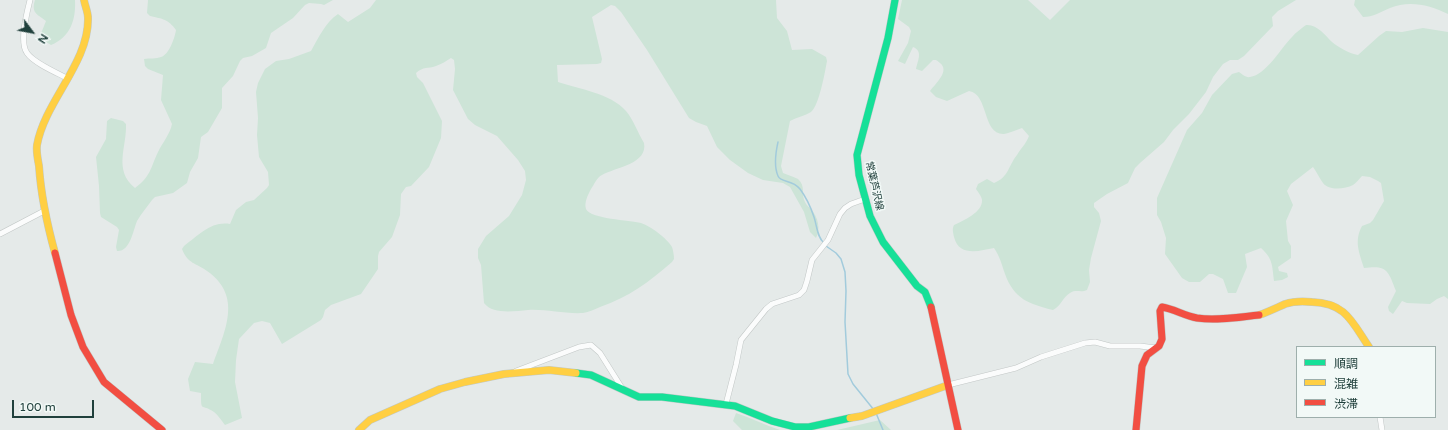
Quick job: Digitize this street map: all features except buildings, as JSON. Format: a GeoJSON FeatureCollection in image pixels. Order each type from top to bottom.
{"type":"FeatureCollection","features":[{"type":"Feature","properties":{"kind":"street"},"geometry":{"type":"LineString","coordinates":[[30,0],[24,35],[26,51],[32,58],[66,78]]}},
{"type":"Feature","properties":{"kind":"street"},"geometry":{"type":"LineString","coordinates":[[84,0],[88,17],[86,37],[77,59],[44,122],[37,146],[44,211],[71,315],[83,347],[104,382],[162,430]]}},
{"type":"Feature","properties":{"kind":"street","name":"常葉芦沢線"},"geometry":{"type":"LineString","coordinates":[[895,0],[888,38],[858,146],[858,166],[864,199],[870,216],[883,242],[916,286],[925,292],[937,332],[958,430]]}},
{"type":"Feature","properties":{"kind":"street"},"geometry":{"type":"LineString","coordinates":[[726,404],[741,340],[766,309],[772,304],[800,295],[804,290],[812,260],[828,240],[840,214],[851,204],[864,199]]}},
{"type":"Feature","properties":{"kind":"street"},"geometry":{"type":"LineString","coordinates":[[0,234],[44,211]]}},
{"type":"Feature","properties":{"kind":"street"},"geometry":{"type":"LineString","coordinates":[[1136,430],[1142,366],[1146,355],[1159,346],[1162,339],[1160,311],[1162,307],[1170,308],[1196,318],[1219,319],[1260,314],[1286,304],[1301,301],[1319,302],[1333,305],[1347,314],[1368,346]]}},
{"type":"Feature","properties":{"kind":"street"},"geometry":{"type":"LineString","coordinates":[[359,430],[370,420],[440,389],[465,382],[509,374],[549,370],[591,375],[639,396],[726,404],[772,421],[795,426],[809,427],[862,416],[948,385],[1016,368],[1041,357],[1085,343],[1095,342],[1110,346],[1140,346],[1156,348]]}},
{"type":"Feature","properties":{"kind":"street"},"geometry":{"type":"LineString","coordinates":[[509,374],[579,347],[591,345],[600,353],[622,388]]}},
{"type":"Feature","properties":{"kind":"street"},"geometry":{"type":"LineString","coordinates":[[1380,418],[1382,430]]}},
{"type":"Feature","properties":{"kind":"green space"},"geometry":{"type":"Polygon","coordinates":[[[35,0],[75,0],[71,27],[58,42],[51,45],[41,39],[40,36],[46,21],[34,11],[35,0]]]}},
{"type":"Feature","properties":{"kind":"green space"},"geometry":{"type":"Polygon","coordinates":[[[148,0],[333,0],[324,5],[309,3],[305,5],[293,18],[271,33],[266,48],[252,56],[243,58],[240,61],[233,76],[222,88],[222,108],[208,132],[201,137],[198,158],[190,172],[187,183],[173,193],[155,197],[137,221],[128,245],[117,251],[116,247],[119,230],[117,227],[101,217],[100,213],[96,157],[106,139],[107,121],[111,118],[123,121],[126,124],[123,158],[124,174],[135,188],[150,172],[172,124],[161,100],[163,75],[148,69],[145,66],[144,59],[164,56],[171,45],[176,30],[168,22],[150,16],[147,13],[148,0]]]}},
{"type":"Feature","properties":{"kind":"green space"},"geometry":{"type":"Polygon","coordinates":[[[376,0],[776,0],[777,18],[787,31],[792,50],[812,49],[826,57],[827,61],[817,103],[814,109],[809,113],[790,121],[781,166],[783,173],[798,179],[802,185],[805,202],[817,219],[818,234],[816,238],[810,232],[804,212],[790,187],[783,183],[763,180],[748,173],[730,160],[717,147],[707,126],[689,118],[647,50],[621,12],[615,6],[611,5],[592,17],[602,59],[601,63],[557,65],[558,82],[603,96],[619,105],[629,114],[644,143],[644,150],[641,156],[630,164],[599,177],[588,196],[586,209],[595,215],[602,217],[641,223],[649,227],[662,236],[672,247],[674,259],[672,262],[629,294],[585,313],[535,310],[498,311],[488,307],[484,303],[481,265],[478,258],[478,249],[486,236],[509,216],[522,195],[526,180],[525,171],[518,160],[497,136],[475,125],[468,119],[453,90],[455,69],[454,60],[451,58],[433,67],[423,68],[416,73],[417,77],[423,83],[442,121],[441,138],[429,167],[411,186],[406,187],[401,194],[400,215],[392,237],[379,252],[378,269],[361,294],[331,305],[325,310],[321,320],[282,344],[270,323],[262,321],[254,323],[239,339],[236,360],[235,382],[242,418],[225,425],[215,413],[210,409],[203,407],[201,403],[201,393],[190,391],[188,379],[195,362],[213,364],[226,327],[228,303],[225,291],[218,281],[207,271],[187,258],[182,249],[200,233],[211,227],[230,224],[236,210],[246,202],[254,200],[269,185],[268,172],[259,157],[257,135],[258,118],[256,92],[258,83],[265,69],[276,61],[289,59],[311,51],[326,26],[338,14],[348,22],[370,8],[376,0]]]}},
{"type":"Feature","properties":{"kind":"green space"},"geometry":{"type":"Polygon","coordinates":[[[902,0],[1028,0],[1050,20],[1070,0],[1296,0],[1278,11],[1272,17],[1273,26],[1244,56],[1238,60],[1230,60],[1223,64],[1213,77],[1206,92],[1189,114],[1173,130],[1164,142],[1135,168],[1128,183],[1094,203],[1094,207],[1099,213],[1101,221],[1091,258],[1089,270],[1090,282],[1087,290],[1074,291],[1070,293],[1053,310],[1030,303],[1018,295],[1009,282],[994,248],[976,251],[965,250],[960,248],[954,237],[954,225],[972,216],[981,204],[982,199],[976,189],[978,184],[987,179],[994,183],[1003,178],[1029,136],[1022,128],[1004,134],[997,133],[989,122],[980,99],[969,91],[947,101],[936,97],[930,91],[941,77],[944,70],[943,66],[937,60],[933,60],[922,71],[916,69],[919,53],[913,47],[905,64],[898,61],[908,43],[911,31],[909,27],[898,19],[902,0]]]}},
{"type":"Feature","properties":{"kind":"green space"},"geometry":{"type":"Polygon","coordinates":[[[1355,0],[1448,0],[1448,14],[1427,6],[1405,4],[1390,8],[1374,15],[1363,17],[1354,5],[1355,0]]]}},
{"type":"Feature","properties":{"kind":"green space"},"geometry":{"type":"Polygon","coordinates":[[[1306,25],[1314,26],[1324,33],[1337,46],[1358,55],[1386,31],[1402,32],[1423,28],[1448,32],[1448,299],[1444,296],[1430,304],[1407,303],[1402,301],[1393,314],[1389,311],[1388,307],[1396,291],[1391,278],[1386,270],[1382,268],[1364,268],[1359,252],[1358,242],[1358,237],[1362,226],[1373,220],[1384,201],[1381,183],[1370,177],[1362,176],[1353,185],[1346,188],[1333,188],[1326,186],[1323,183],[1313,167],[1291,184],[1287,191],[1293,205],[1286,221],[1288,241],[1291,246],[1291,258],[1278,267],[1279,271],[1287,273],[1288,277],[1282,280],[1274,281],[1270,259],[1261,248],[1245,254],[1247,267],[1236,293],[1228,293],[1223,279],[1213,274],[1209,274],[1200,282],[1189,282],[1182,278],[1165,254],[1166,238],[1157,215],[1157,198],[1187,130],[1202,113],[1212,95],[1232,74],[1239,72],[1244,76],[1249,77],[1256,75],[1273,60],[1297,32],[1306,25]]]}},
{"type":"Feature","properties":{"kind":"green space"},"geometry":{"type":"Polygon","coordinates":[[[736,413],[780,430],[742,430],[733,421],[736,413]]]}},
{"type":"Feature","properties":{"kind":"green space"},"geometry":{"type":"Polygon","coordinates":[[[880,420],[891,430],[837,430],[880,420]]]}},
{"type":"Feature","properties":{"kind":"waterway"},"geometry":{"type":"LineString","coordinates":[[778,142],[776,154],[778,176],[782,180],[790,182],[800,189],[813,214],[819,235],[824,243]]}},
{"type":"Feature","properties":{"kind":"waterway"},"geometry":{"type":"LineString","coordinates":[[826,246],[836,253],[841,259],[845,272],[845,322],[848,374],[853,384],[874,410]]}},
{"type":"Feature","properties":{"kind":"waterway"},"geometry":{"type":"LineString","coordinates":[[876,413],[883,430]]}},
{"type":"Feature","properties":{"kind":"traffic: fast"},"geometry":{"type":"LineString","coordinates":[[895,0],[888,38],[857,155],[859,175],[870,216],[883,242],[917,286],[925,292],[931,307]]}},
{"type":"Feature","properties":{"kind":"traffic: fast"},"geometry":{"type":"LineString","coordinates":[[576,373],[591,375],[639,397],[662,397],[735,406],[772,421],[795,427],[809,427],[850,418]]}},
{"type":"Feature","properties":{"kind":"traffic: slow"},"geometry":{"type":"LineString","coordinates":[[55,253],[43,199],[37,145],[48,113],[82,51],[88,18],[84,0]]}},
{"type":"Feature","properties":{"kind":"traffic: slow"},"geometry":{"type":"LineString","coordinates":[[1259,315],[1292,302],[1305,301],[1324,303],[1333,306],[1347,316],[1368,346]]}},
{"type":"Feature","properties":{"kind":"traffic: slow"},"geometry":{"type":"LineString","coordinates":[[359,430],[370,420],[440,389],[465,382],[504,374],[549,370],[576,373]]}},
{"type":"Feature","properties":{"kind":"traffic: slow"},"geometry":{"type":"LineString","coordinates":[[850,418],[862,416],[948,385]]}},
{"type":"Feature","properties":{"kind":"traffic: jam"},"geometry":{"type":"LineString","coordinates":[[55,253],[71,315],[83,347],[104,382],[162,430]]}},
{"type":"Feature","properties":{"kind":"traffic: jam"},"geometry":{"type":"LineString","coordinates":[[931,307],[958,430]]}},
{"type":"Feature","properties":{"kind":"traffic: jam"},"geometry":{"type":"LineString","coordinates":[[1136,430],[1142,366],[1147,355],[1159,346],[1162,339],[1160,311],[1162,307],[1193,317],[1205,319],[1259,315]]}}]}
